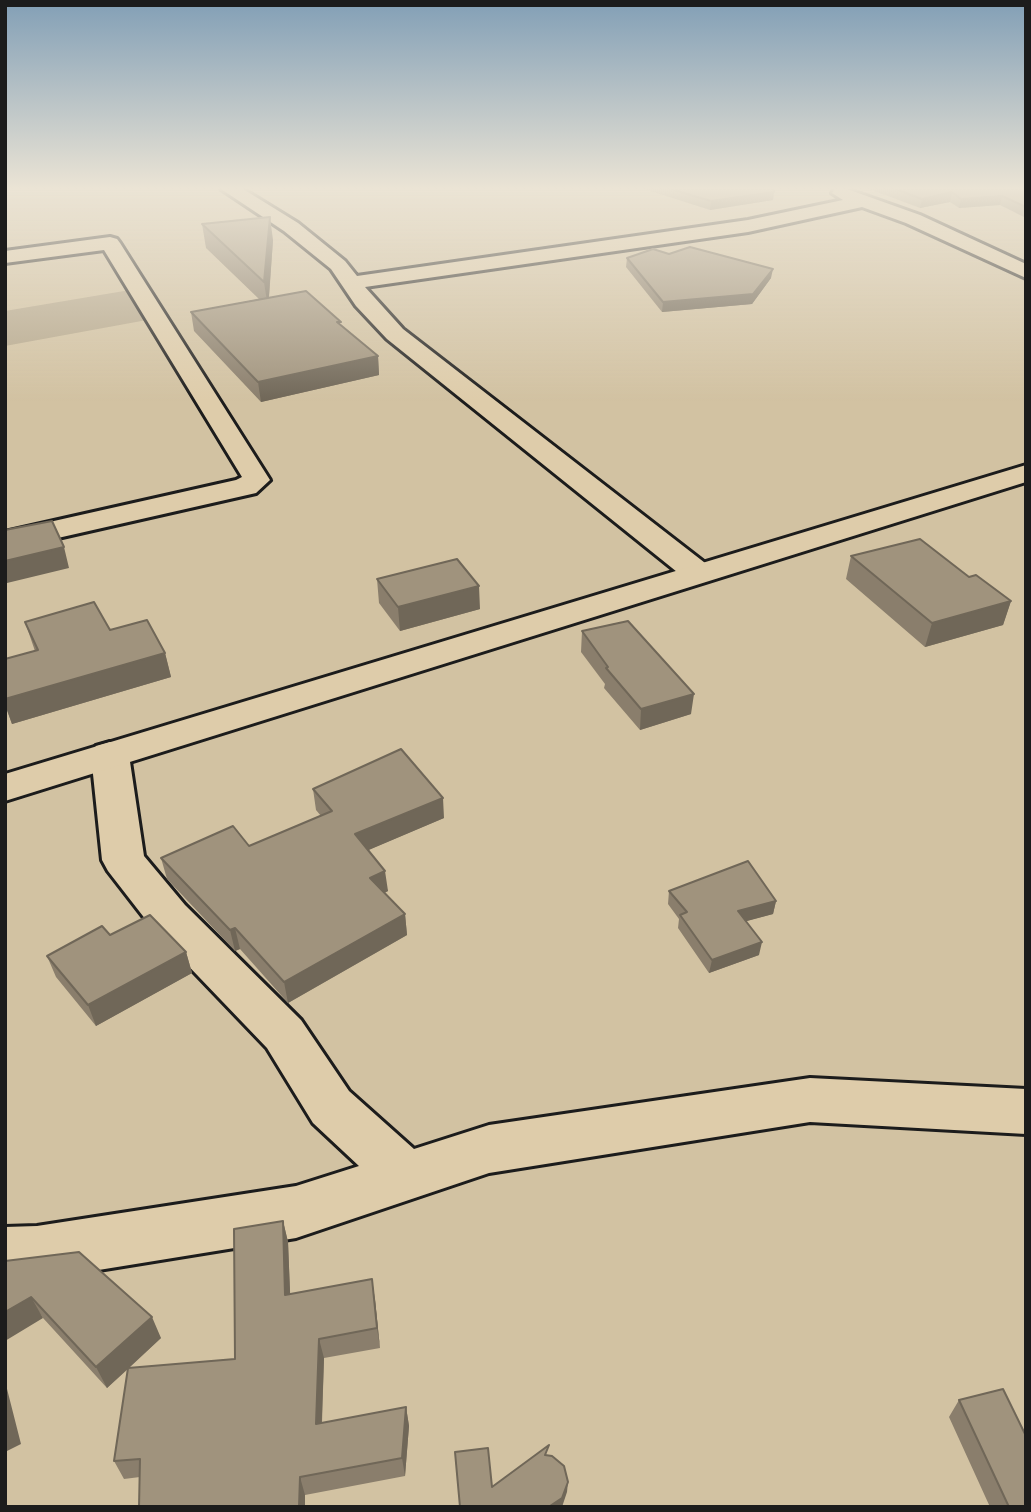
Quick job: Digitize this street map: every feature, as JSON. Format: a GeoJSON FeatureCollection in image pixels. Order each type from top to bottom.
{"type":"FeatureCollection","features":[{"type":"Feature","properties":{"kind":"street"},"geometry":{"type":"LineString","coordinates":[[5,541],[246,487],[252,484],[256,477],[120,260]]}},
{"type":"Feature","properties":{"kind":"street"},"geometry":{"type":"LineString","coordinates":[[331,260],[395,334],[698,573]]}},
{"type":"Feature","properties":{"kind":"street"},"geometry":{"type":"LineString","coordinates":[[351,282],[510,260]]}},
{"type":"Feature","properties":{"kind":"street"},"geometry":{"type":"LineString","coordinates":[[999,260],[1026,272]]}},
{"type":"Feature","properties":{"kind":"street"},"geometry":{"type":"LineString","coordinates":[[5,788],[1026,473]]}},
{"type":"Feature","properties":{"kind":"street"},"geometry":{"type":"LineString","coordinates":[[110,755],[123,860],[169,917],[284,1034],[331,1107],[406,1176]]}},
{"type":"Feature","properties":{"kind":"street"},"geometry":{"type":"LineString","coordinates":[[5,1254],[37,1253],[296,1212],[489,1149],[810,1100],[1026,1112]]}},
{"type":"Feature","properties":{"kind":"shaded area"},"geometry":{"type":"Polygon","coordinates":[[[130,290],[147,320],[5,346],[5,311],[130,290]]]}},
{"type":"Feature","properties":{"kind":"building"},"geometry":{"type":"Polygon","coordinates":[[[240,260],[266,260],[264,282],[240,260]]]}},
{"type":"Feature","properties":{"kind":"building"},"geometry":{"type":"Polygon","coordinates":[[[628,260],[737,260],[773,269],[753,294],[663,302],[628,260]]]}},
{"type":"Feature","properties":{"kind":"building"},"geometry":{"type":"Polygon","coordinates":[[[306,291],[341,322],[337,322],[378,356],[258,382],[191,312],[306,291]]]}},
{"type":"Feature","properties":{"kind":"building"},"geometry":{"type":"Polygon","coordinates":[[[52,521],[64,547],[5,561],[5,530],[52,521]]]}},
{"type":"Feature","properties":{"kind":"building"},"geometry":{"type":"Polygon","coordinates":[[[920,539],[969,577],[976,575],[1011,601],[932,623],[851,556],[920,539]]]}},
{"type":"Feature","properties":{"kind":"building"},"geometry":{"type":"Polygon","coordinates":[[[457,559],[479,586],[398,607],[377,579],[457,559]]]}},
{"type":"Feature","properties":{"kind":"building"},"geometry":{"type":"Polygon","coordinates":[[[94,602],[110,630],[147,620],[165,653],[5,699],[5,659],[38,650],[25,622],[94,602]]]}},
{"type":"Feature","properties":{"kind":"building"},"geometry":{"type":"Polygon","coordinates":[[[628,621],[694,694],[641,709],[606,668],[608,667],[582,631],[628,621]]]}},
{"type":"Feature","properties":{"kind":"building"},"geometry":{"type":"Polygon","coordinates":[[[401,749],[443,798],[355,834],[385,871],[370,878],[405,914],[284,982],[235,928],[230,930],[161,858],[233,826],[249,846],[332,811],[313,789],[401,749]]]}},
{"type":"Feature","properties":{"kind":"building"},"geometry":{"type":"Polygon","coordinates":[[[748,861],[776,901],[738,911],[762,942],[712,960],[680,915],[687,912],[669,891],[748,861]]]}},
{"type":"Feature","properties":{"kind":"building"},"geometry":{"type":"Polygon","coordinates":[[[150,915],[186,952],[88,1005],[47,956],[102,926],[110,935],[150,915]]]}},
{"type":"Feature","properties":{"kind":"building"},"geometry":{"type":"Polygon","coordinates":[[[283,1221],[285,1295],[372,1279],[377,1328],[319,1339],[316,1424],[406,1407],[402,1458],[300,1477],[299,1507],[139,1507],[140,1459],[114,1461],[128,1368],[235,1359],[234,1229],[283,1221]]]}},
{"type":"Feature","properties":{"kind":"building"},"geometry":{"type":"Polygon","coordinates":[[[79,1252],[152,1317],[96,1367],[31,1297],[5,1312],[5,1261],[79,1252]]]}},
{"type":"Feature","properties":{"kind":"building"},"geometry":{"type":"Polygon","coordinates":[[[1003,1389],[1026,1436],[1026,1507],[1009,1507],[959,1400],[1003,1389]]]}},
{"type":"Feature","properties":{"kind":"building"},"geometry":{"type":"Polygon","coordinates":[[[549,1445],[545,1455],[552,1456],[564,1466],[568,1482],[562,1498],[550,1506],[460,1507],[455,1452],[488,1448],[492,1487],[549,1445]]]}}]}
